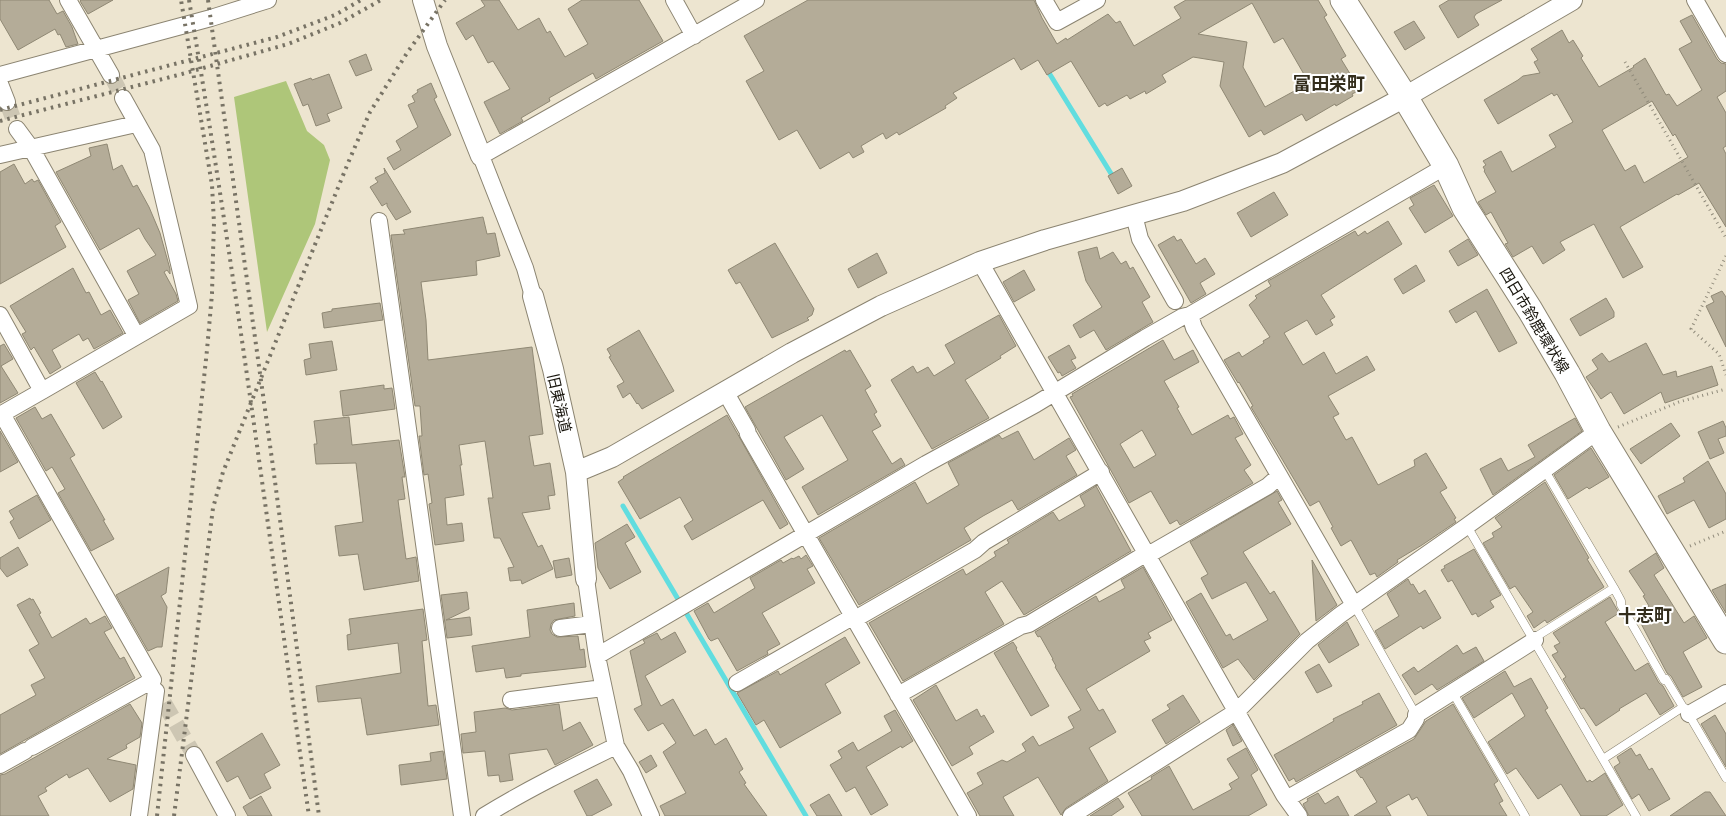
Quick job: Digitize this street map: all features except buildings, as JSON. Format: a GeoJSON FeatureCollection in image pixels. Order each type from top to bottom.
{"type":"FeatureCollection","features":[{"type":"Feature","properties":{"kind":"main road","name":"四日市鈴鹿環状線"},"geometry":{"type":"LineString","coordinates":[[1342,0],[1405,97],[1446,166],[1465,208],[1530,310],[1600,433],[1726,641]]}},
{"type":"Feature","properties":{"kind":"street"},"geometry":{"type":"LineString","coordinates":[[68,0],[110,75]]}},
{"type":"Feature","properties":{"kind":"street"},"geometry":{"type":"LineString","coordinates":[[0,75],[237,11],[268,0]]}},
{"type":"Feature","properties":{"kind":"street","name":"旧東海道"},"geometry":{"type":"LineString","coordinates":[[423,0],[437,46],[482,156],[525,268],[533,296],[553,369],[576,472],[592,624],[603,688],[616,746],[631,771],[651,816]]}},
{"type":"Feature","properties":{"kind":"street"},"geometry":{"type":"LineString","coordinates":[[674,0],[694,36]]}},
{"type":"Feature","properties":{"kind":"street"},"geometry":{"type":"LineString","coordinates":[[482,156],[756,0]]}},
{"type":"Feature","properties":{"kind":"street"},"geometry":{"type":"LineString","coordinates":[[1044,0],[1057,22],[1097,0]]}},
{"type":"Feature","properties":{"kind":"street"},"geometry":{"type":"LineString","coordinates":[[576,472],[612,457],[726,393],[792,353],[881,306],[980,262],[1045,240],[1183,201],[1282,163],[1405,97],[1572,0]]}},
{"type":"Feature","properties":{"kind":"street"},"geometry":{"type":"LineString","coordinates":[[1695,0],[1726,54]]}},
{"type":"Feature","properties":{"kind":"street"},"geometry":{"type":"LineString","coordinates":[[0,84],[6,102]]}},
{"type":"Feature","properties":{"kind":"street"},"geometry":{"type":"LineString","coordinates":[[123,98],[152,150],[189,306],[1,414],[158,692],[139,816]]}},
{"type":"Feature","properties":{"kind":"street"},"geometry":{"type":"LineString","coordinates":[[0,154],[136,124]]}},
{"type":"Feature","properties":{"kind":"street"},"geometry":{"type":"LineString","coordinates":[[17,129],[31,148],[136,335]]}},
{"type":"Feature","properties":{"kind":"street"},"geometry":{"type":"LineString","coordinates":[[597,656],[806,533],[1055,392],[1182,317],[1190,316],[1446,166]]}},
{"type":"Feature","properties":{"kind":"street"},"geometry":{"type":"LineString","coordinates":[[1134,215],[1140,239],[1175,300]]}},
{"type":"Feature","properties":{"kind":"street"},"geometry":{"type":"LineString","coordinates":[[379,221],[462,816]]}},
{"type":"Feature","properties":{"kind":"street"},"geometry":{"type":"LineString","coordinates":[[980,262],[1299,816]]}},
{"type":"Feature","properties":{"kind":"street"},"geometry":{"type":"LineString","coordinates":[[0,315],[42,391]]}},
{"type":"Feature","properties":{"kind":"street"},"geometry":{"type":"LineString","coordinates":[[1190,316],[1194,328],[1354,605]]}},
{"type":"Feature","properties":{"kind":"street"},"geometry":{"type":"LineString","coordinates":[[726,393],[968,816]]}},
{"type":"Feature","properties":{"kind":"street"},"geometry":{"type":"LineString","coordinates":[[1071,816],[1237,711],[1308,641],[1354,605],[1544,470],[1600,433]]}},
{"type":"Feature","properties":{"kind":"street"},"geometry":{"type":"LineString","coordinates":[[737,682],[975,550],[984,542],[1101,472]]}},
{"type":"Feature","properties":{"kind":"street"},"geometry":{"type":"LineString","coordinates":[[898,695],[1021,626],[1029,624],[1268,486],[1279,476]]}},
{"type":"Feature","properties":{"kind":"street"},"geometry":{"type":"LineString","coordinates":[[560,628],[592,624]]}},
{"type":"Feature","properties":{"kind":"street"},"geometry":{"type":"LineString","coordinates":[[1288,798],[1409,730],[1416,719],[1416,715],[1453,693],[1534,639]]}},
{"type":"Feature","properties":{"kind":"street"},"geometry":{"type":"LineString","coordinates":[[511,700],[603,688]]}},
{"type":"Feature","properties":{"kind":"street"},"geometry":{"type":"LineString","coordinates":[[0,765],[28,749],[158,692]]}},
{"type":"Feature","properties":{"kind":"street"},"geometry":{"type":"LineString","coordinates":[[1686,710],[1726,693]]}},
{"type":"Feature","properties":{"kind":"street"},"geometry":{"type":"LineString","coordinates":[[484,816],[556,775],[616,746]]}},
{"type":"Feature","properties":{"kind":"street"},"geometry":{"type":"LineString","coordinates":[[194,755],[227,816]]}},
{"type":"Feature","properties":{"kind":"lane"},"geometry":{"type":"LineString","coordinates":[[1544,470],[1614,588],[1630,622],[1664,680],[1666,679],[1686,710],[1726,778]]}},
{"type":"Feature","properties":{"kind":"lane"},"geometry":{"type":"LineString","coordinates":[[1467,526],[1636,816]]}},
{"type":"Feature","properties":{"kind":"lane"},"geometry":{"type":"LineString","coordinates":[[1534,639],[1614,588]]}},
{"type":"Feature","properties":{"kind":"lane"},"geometry":{"type":"LineString","coordinates":[[1354,605],[1416,715]]}},
{"type":"Feature","properties":{"kind":"lane"},"geometry":{"type":"LineString","coordinates":[[1453,693],[1525,816]]}},
{"type":"Feature","properties":{"kind":"lane"},"geometry":{"type":"LineString","coordinates":[[1604,759],[1686,710]]}},
{"type":"Feature","properties":{"kind":"path"},"geometry":{"type":"LineString","coordinates":[[1625,62],[1726,238]]}},
{"type":"Feature","properties":{"kind":"path"},"geometry":{"type":"LineString","coordinates":[[1726,256],[1691,329],[1719,354],[1726,375]]}},
{"type":"Feature","properties":{"kind":"path"},"geometry":{"type":"LineString","coordinates":[[1600,433],[1679,402],[1726,389]]}},
{"type":"Feature","properties":{"kind":"path"},"geometry":{"type":"LineString","coordinates":[[1673,556],[1696,543],[1726,532]]}},
{"type":"Feature","properties":{"kind":"green space"},"geometry":{"type":"Polygon","coordinates":[[[286,81],[307,131],[324,145],[330,160],[315,224],[267,332],[234,97],[286,81]]]}},
{"type":"Feature","properties":{"kind":"waterway"},"geometry":{"type":"LineString","coordinates":[[1046,68],[1115,180]]}},
{"type":"Feature","properties":{"kind":"waterway"},"geometry":{"type":"LineString","coordinates":[[623,506],[806,816]]}},
{"type":"Feature","properties":{"kind":"tunnel"},"geometry":{"type":"LineString","coordinates":[[111,75],[123,98]]}},
{"type":"Feature","properties":{"kind":"tunnel"},"geometry":{"type":"LineString","coordinates":[[7,102],[17,129]]}},
{"type":"Feature","properties":{"kind":"tunnel"},"geometry":{"type":"LineString","coordinates":[[164,703],[194,755]]}},
{"type":"Feature","properties":{"kind":"railway"},"geometry":{"type":"LineString","coordinates":[[157,816],[212,294],[214,223],[212,185],[181,0]]}},
{"type":"Feature","properties":{"kind":"railway"},"geometry":{"type":"LineString","coordinates":[[189,0],[237,306],[309,816]]}},
{"type":"Feature","properties":{"kind":"railway"},"geometry":{"type":"LineString","coordinates":[[208,0],[274,474],[319,816]]}},
{"type":"Feature","properties":{"kind":"railway"},"geometry":{"type":"LineString","coordinates":[[0,110],[277,37],[335,15],[361,0]]}},
{"type":"Feature","properties":{"kind":"railway"},"geometry":{"type":"LineString","coordinates":[[0,121],[182,74],[288,44],[340,23],[381,0]]}},
{"type":"Feature","properties":{"kind":"railway"},"geometry":{"type":"LineString","coordinates":[[174,816],[213,508],[223,472],[370,112],[407,53],[445,0]]}},
{"type":"Feature","properties":{"kind":"district","name":"富田栄町"},"geometry":{"type":"Point","coordinates":[1329,83]}},
{"type":"Feature","properties":{"kind":"district","name":"十志町"},"geometry":{"type":"Point","coordinates":[1645,615]}}]}
